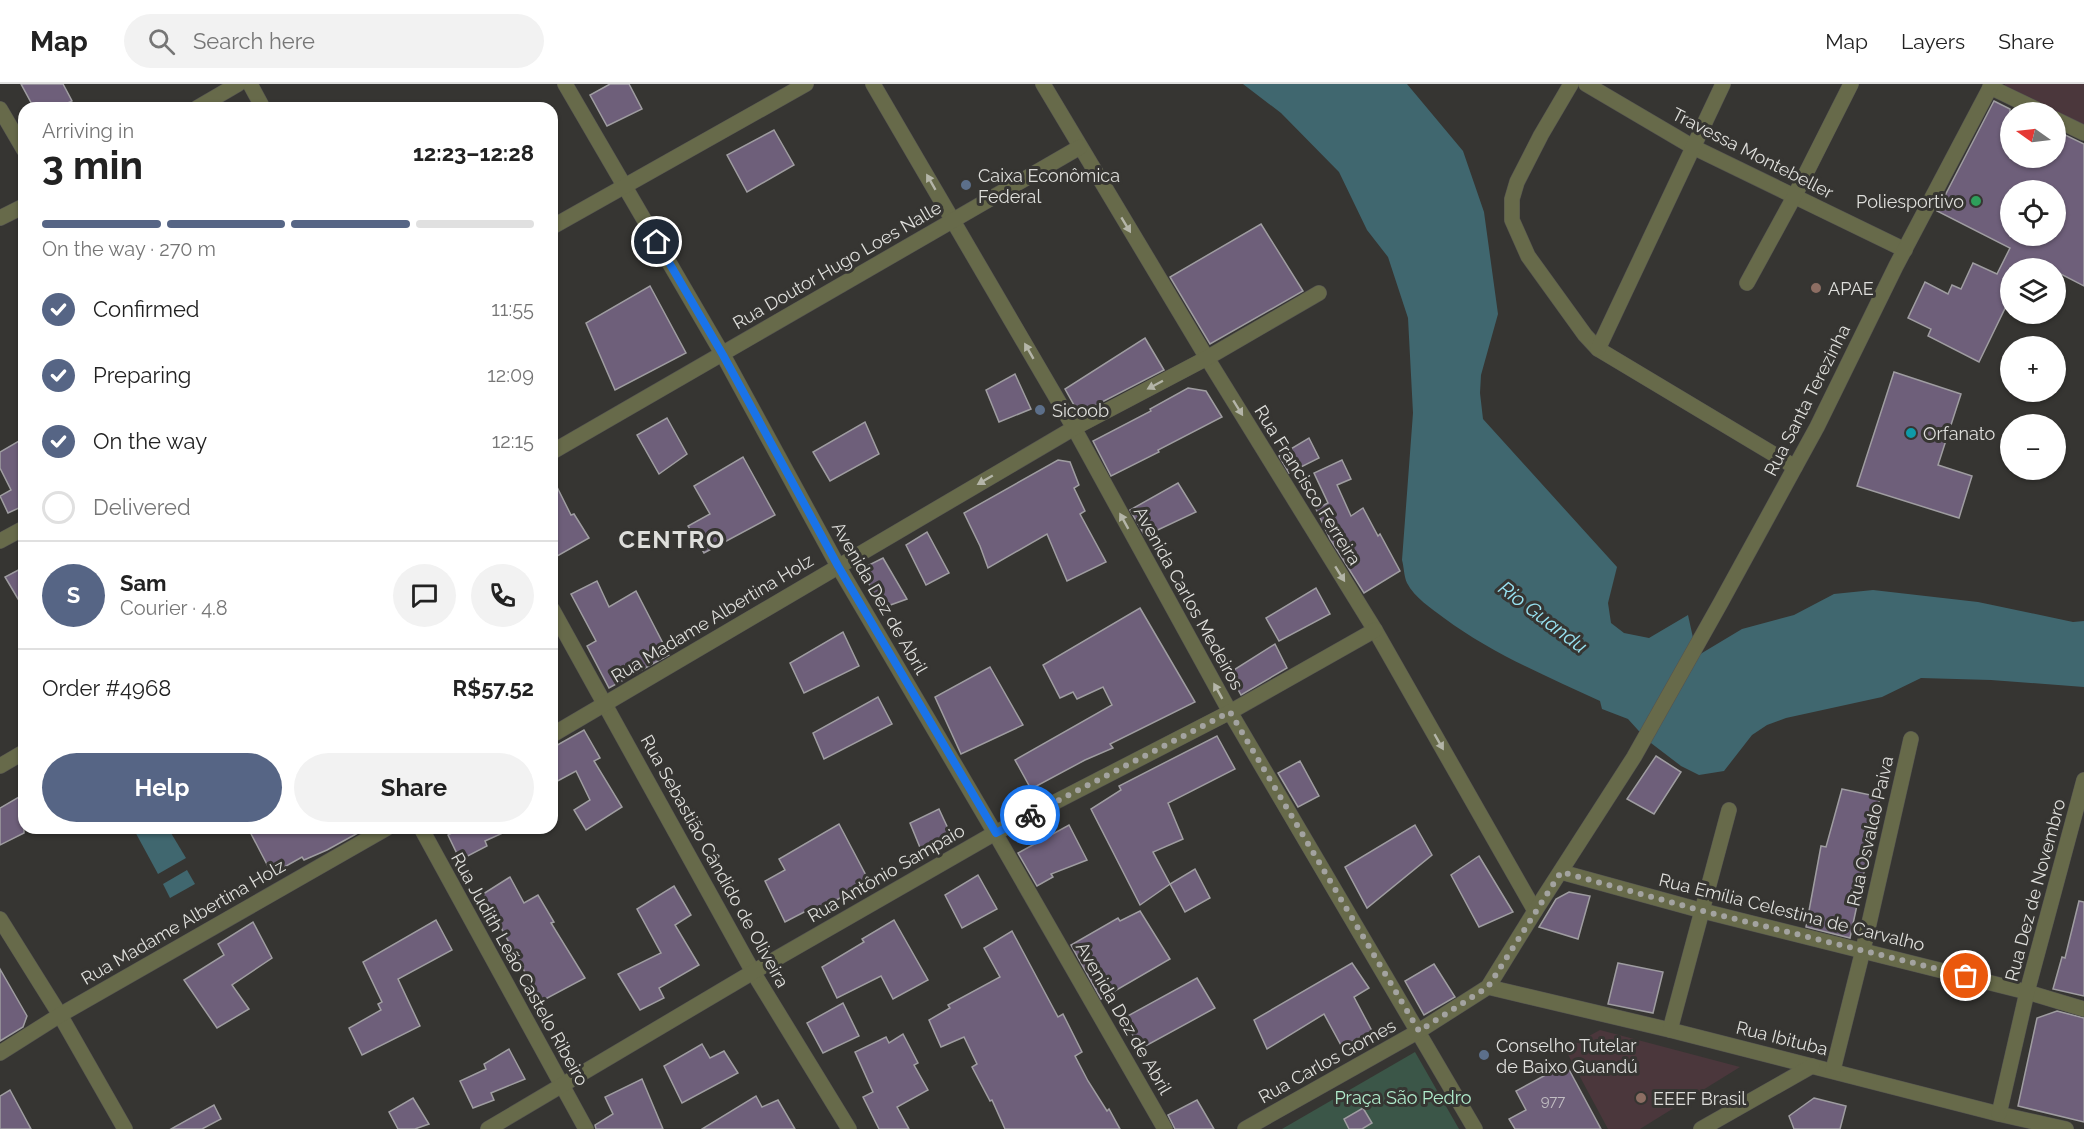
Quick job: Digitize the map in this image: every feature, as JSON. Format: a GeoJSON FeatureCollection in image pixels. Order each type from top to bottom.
{"type":"FeatureCollection","features":[{"type":"Feature","properties":{"kind":"street"},"geometry":{"type":"LineString","coordinates":[[207,102],[238,84]]}},
{"type":"Feature","properties":{"kind":"street"},"geometry":{"type":"LineString","coordinates":[[250,84],[260,102]]}},
{"type":"Feature","properties":{"kind":"street","name":"Avenida Dez de Abril"},"geometry":{"type":"LineString","coordinates":[[565,84],[723,355],[838,566],[996,833],[1165,1129]]}},
{"type":"Feature","properties":{"kind":"street"},"geometry":{"type":"LineString","coordinates":[[558,224],[806,84]]}},
{"type":"Feature","properties":{"kind":"street","name":"Avenida Carlos Medeiros"},"geometry":{"type":"LineString","coordinates":[[873,84],[1074,428],[1230,712],[1475,1129]]}},
{"type":"Feature","properties":{"kind":"street","name":"Rua Francisco Ferreira"},"geometry":{"type":"LineString","coordinates":[[1043,84],[1207,358],[1375,630],[1535,911]]}},
{"type":"Feature","properties":{"kind":"street"},"geometry":{"type":"LineString","coordinates":[[1571,84],[1541,135],[1517,182],[1512,199],[1512,220],[1528,255],[1585,335],[1598,349],[1795,467]]}},
{"type":"Feature","properties":{"kind":"street","name":"Travessa Montebeller"},"geometry":{"type":"LineString","coordinates":[[1586,84],[1693,147],[1905,250]]}},
{"type":"Feature","properties":{"kind":"street"},"geometry":{"type":"LineString","coordinates":[[1598,349],[1723,84]]}},
{"type":"Feature","properties":{"kind":"street"},"geometry":{"type":"LineString","coordinates":[[1747,283],[1794,197],[1851,84]]}},
{"type":"Feature","properties":{"kind":"street"},"geometry":{"type":"LineString","coordinates":[[1991,86],[2022,102]]}},
{"type":"Feature","properties":{"kind":"street","name":"Rua Santa Terezinha"},"geometry":{"type":"LineString","coordinates":[[1488,987],[1634,757],[1720,604],[1817,427],[1905,250],[1991,86]]}},
{"type":"Feature","properties":{"kind":"street"},"geometry":{"type":"LineString","coordinates":[[0,109],[18,140]]}},
{"type":"Feature","properties":{"kind":"street"},"geometry":{"type":"LineString","coordinates":[[2066,124],[2084,133]]}},
{"type":"Feature","properties":{"kind":"street","name":"Rua Doutor Hugo Loes Nalle"},"geometry":{"type":"LineString","coordinates":[[558,449],[1080,147]]}},
{"type":"Feature","properties":{"kind":"street"},"geometry":{"type":"LineString","coordinates":[[0,218],[18,209]]}},
{"type":"Feature","properties":{"kind":"street","name":"Rua Madame Albertina Holz"},"geometry":{"type":"LineString","coordinates":[[558,732],[607,705],[1074,428],[1207,358],[1319,293]]}},
{"type":"Feature","properties":{"kind":"street"},"geometry":{"type":"LineString","coordinates":[[0,541],[18,531]]}},
{"type":"Feature","properties":{"kind":"street","name":"Rua Sebastião Cândido de Oliveira"},"geometry":{"type":"LineString","coordinates":[[558,619],[753,972],[849,1129]]}},
{"type":"Feature","properties":{"kind":"street","name":"Rua Antônio Sampaio"},"geometry":{"type":"LineString","coordinates":[[488,1129],[753,972],[996,833],[1230,712],[1375,630]]}},
{"type":"Feature","properties":{"kind":"street","name":"Rua Osvaldo Paiva"},"geometry":{"type":"LineString","coordinates":[[1833,1071],[1911,739]]}},
{"type":"Feature","properties":{"kind":"street"},"geometry":{"type":"LineString","coordinates":[[0,765],[18,755]]}},
{"type":"Feature","properties":{"kind":"street","name":"Rua Dez de Novembro"},"geometry":{"type":"LineString","coordinates":[[1999,1114],[2028,992],[2084,780]]}},
{"type":"Feature","properties":{"kind":"street"},"geometry":{"type":"LineString","coordinates":[[1670,1030],[1729,810]]}},
{"type":"Feature","properties":{"kind":"street","name":"Rua Madame Albertina Holz"},"geometry":{"type":"LineString","coordinates":[[0,1053],[60,1015],[377,834]]}},
{"type":"Feature","properties":{"kind":"street","name":"Rua Judith Leão Castelo Ribeiro"},"geometry":{"type":"LineString","coordinates":[[424,834],[586,1129]]}},
{"type":"Feature","properties":{"kind":"street","name":"Rua Emília Celestina de Carvalho"},"geometry":{"type":"LineString","coordinates":[[1561,872],[1703,911],[2028,992],[2084,1009]]}},
{"type":"Feature","properties":{"kind":"street"},"geometry":{"type":"LineString","coordinates":[[0,919],[60,1015],[125,1129]]}},
{"type":"Feature","properties":{"kind":"street","name":"Rua Carlos Gomes"},"geometry":{"type":"LineString","coordinates":[[1245,1129],[1419,1031],[1488,987]]}},
{"type":"Feature","properties":{"kind":"street","name":"Rua Ibituba"},"geometry":{"type":"LineString","coordinates":[[1488,987],[2066,1129]]}},
{"type":"Feature","properties":{"kind":"street"},"geometry":{"type":"LineString","coordinates":[[1701,1129],[1812,1066]]}},
{"type":"Feature","properties":{"kind":"shaded area"},"geometry":{"type":"Polygon","coordinates":[[[2005,84],[2084,84],[2084,127],[2066,119],[2066,102],[2029,102],[2003,90],[2005,84]]]}},
{"type":"Feature","properties":{"kind":"shaded area","name":"EEEF Brasil"},"geometry":{"type":"Polygon","coordinates":[[[1600,1030],[1740,1067],[1640,1129],[1608,1129],[1565,1049],[1600,1030]]]}},
{"type":"Feature","properties":{"kind":"green space","name":"Praça São Pedro"},"geometry":{"type":"Polygon","coordinates":[[[1415,1052],[1459,1129],[1282,1129],[1415,1052]]]}},
{"type":"Feature","properties":{"kind":"water","name":"Rio Guandu"},"geometry":{"type":"Polygon","coordinates":[[[1243,84],[1407,84],[1463,151],[1484,212],[1498,314],[1481,375],[1480,393],[1483,419],[1617,567],[1608,603],[1611,623],[1624,633],[1649,638],[1688,615],[1697,656],[1742,629],[1794,615],[1834,594],[1873,590],[1978,602],[2073,622],[2084,621],[2084,687],[1991,680],[1921,678],[1882,697],[1786,718],[1767,725],[1752,735],[1724,771],[1699,775],[1681,766],[1647,740],[1628,719],[1602,709],[1600,701],[1539,673],[1462,631],[1424,602],[1406,581],[1402,560],[1413,413],[1408,318],[1388,257],[1367,230],[1339,172],[1281,113],[1243,84]]]}},
{"type":"Feature","properties":{"kind":"water"},"geometry":{"type":"Polygon","coordinates":[[[136,834],[172,834],[186,858],[158,874],[136,834]]]}},
{"type":"Feature","properties":{"kind":"water"},"geometry":{"type":"Polygon","coordinates":[[[187,870],[195,884],[170,898],[163,884],[187,870]]]}},
{"type":"Feature","properties":{"kind":"building"},"geometry":{"type":"Polygon","coordinates":[[[21,84],[63,84],[72,101],[70,102],[31,102],[21,84]]]}},
{"type":"Feature","properties":{"kind":"building"},"geometry":{"type":"Polygon","coordinates":[[[610,84],[629,84],[642,109],[607,126],[590,95],[610,84]]]}},
{"type":"Feature","properties":{"kind":"building","name":"Poliesportivo"},"geometry":{"type":"Polygon","coordinates":[[[1994,101],[2000,104],[2000,168],[2066,168],[2066,135],[2084,144],[2084,286],[2066,277],[2066,258],[2005,258],[2010,248],[2006,246],[2066,246],[2066,180],[2000,180],[2000,243],[1937,211],[1994,101]]]}},
{"type":"Feature","properties":{"kind":"building"},"geometry":{"type":"Polygon","coordinates":[[[774,130],[794,165],[747,192],[727,155],[774,130]]]}},
{"type":"Feature","properties":{"kind":"building"},"geometry":{"type":"Polygon","coordinates":[[[1261,224],[1303,291],[1210,344],[1170,277],[1261,224]]]}},
{"type":"Feature","properties":{"kind":"building","name":"Poliesportivo"},"geometry":{"type":"Polygon","coordinates":[[[1973,263],[1997,274],[2000,268],[2000,319],[1979,362],[1928,336],[1931,329],[1908,318],[1925,282],[1948,294],[1952,285],[1961,289],[1973,263]]]}},
{"type":"Feature","properties":{"kind":"building"},"geometry":{"type":"Polygon","coordinates":[[[650,286],[686,353],[615,390],[586,323],[650,286]]]}},
{"type":"Feature","properties":{"kind":"building"},"geometry":{"type":"Polygon","coordinates":[[[1145,338],[1164,370],[1079,414],[1065,389],[1145,338]]]}},
{"type":"Feature","properties":{"kind":"building","name":"Orfanato"},"geometry":{"type":"Polygon","coordinates":[[[1894,372],[1961,394],[1938,465],[1972,476],[1959,518],[1857,486],[1894,372]]]}},
{"type":"Feature","properties":{"kind":"building"},"geometry":{"type":"Polygon","coordinates":[[[1015,374],[1031,409],[999,422],[986,390],[1015,374]]]}},
{"type":"Feature","properties":{"kind":"building"},"geometry":{"type":"Polygon","coordinates":[[[1188,388],[1206,391],[1222,417],[1111,476],[1093,441],[1151,411],[1150,409],[1188,388]]]}},
{"type":"Feature","properties":{"kind":"building"},"geometry":{"type":"Polygon","coordinates":[[[667,418],[687,454],[659,474],[637,435],[667,418]]]}},
{"type":"Feature","properties":{"kind":"building"},"geometry":{"type":"Polygon","coordinates":[[[865,422],[879,454],[830,481],[813,452],[865,422]]]}},
{"type":"Feature","properties":{"kind":"building"},"geometry":{"type":"Polygon","coordinates":[[[1309,438],[1319,458],[1289,473],[1279,456],[1309,438]]]}},
{"type":"Feature","properties":{"kind":"building"},"geometry":{"type":"Polygon","coordinates":[[[18,442],[18,508],[8,513],[0,496],[11,490],[0,468],[0,452],[18,442]]]}},
{"type":"Feature","properties":{"kind":"building"},"geometry":{"type":"Polygon","coordinates":[[[743,457],[775,515],[704,553],[688,526],[710,514],[694,486],[743,457]]]}},
{"type":"Feature","properties":{"kind":"building"},"geometry":{"type":"Polygon","coordinates":[[[1058,460],[1070,462],[1079,485],[1074,488],[1085,511],[1080,514],[1106,562],[1067,581],[1047,534],[988,568],[964,513],[1058,460]]]}},
{"type":"Feature","properties":{"kind":"building"},"geometry":{"type":"Polygon","coordinates":[[[1342,460],[1351,479],[1337,485],[1351,516],[1363,508],[1400,571],[1364,593],[1330,539],[1316,509],[1328,503],[1314,473],[1342,460]]]}},
{"type":"Feature","properties":{"kind":"building"},"geometry":{"type":"Polygon","coordinates":[[[1178,483],[1196,512],[1145,536],[1130,510],[1178,483]]]}},
{"type":"Feature","properties":{"kind":"building"},"geometry":{"type":"Polygon","coordinates":[[[558,489],[571,515],[574,514],[589,538],[558,556],[558,489]]]}},
{"type":"Feature","properties":{"kind":"building"},"geometry":{"type":"Polygon","coordinates":[[[927,532],[949,573],[926,585],[906,545],[927,532]]]}},
{"type":"Feature","properties":{"kind":"building"},"geometry":{"type":"Polygon","coordinates":[[[883,558],[907,599],[882,608],[861,569],[883,558]]]}},
{"type":"Feature","properties":{"kind":"building"},"geometry":{"type":"Polygon","coordinates":[[[18,570],[18,599],[5,577],[18,570]]]}},
{"type":"Feature","properties":{"kind":"building"},"geometry":{"type":"Polygon","coordinates":[[[597,581],[609,607],[636,591],[669,655],[609,688],[587,646],[596,641],[571,594],[597,581]]]}},
{"type":"Feature","properties":{"kind":"building"},"geometry":{"type":"Polygon","coordinates":[[[1316,588],[1330,614],[1279,641],[1266,618],[1316,588]]]}},
{"type":"Feature","properties":{"kind":"building"},"geometry":{"type":"Polygon","coordinates":[[[1140,608],[1195,702],[1110,744],[1113,748],[1031,789],[1015,760],[1112,705],[1103,687],[1077,699],[1073,692],[1060,698],[1043,665],[1140,608]]]}},
{"type":"Feature","properties":{"kind":"building"},"geometry":{"type":"Polygon","coordinates":[[[843,632],[859,666],[804,693],[790,663],[843,632]]]}},
{"type":"Feature","properties":{"kind":"building"},"geometry":{"type":"Polygon","coordinates":[[[1275,644],[1287,668],[1241,695],[1229,673],[1275,644]]]}},
{"type":"Feature","properties":{"kind":"building"},"geometry":{"type":"Polygon","coordinates":[[[990,667],[1023,725],[961,754],[935,697],[990,667]]]}},
{"type":"Feature","properties":{"kind":"building"},"geometry":{"type":"Polygon","coordinates":[[[878,697],[892,724],[824,759],[813,733],[878,697]]]}},
{"type":"Feature","properties":{"kind":"building"},"geometry":{"type":"Polygon","coordinates":[[[584,730],[600,758],[594,761],[622,807],[586,830],[574,810],[590,800],[576,771],[558,781],[558,745],[584,730]]]}},
{"type":"Feature","properties":{"kind":"building"},"geometry":{"type":"Polygon","coordinates":[[[1217,736],[1235,769],[1168,803],[1183,839],[1153,852],[1170,884],[1140,905],[1091,809],[1121,790],[1119,786],[1217,736]]]}},
{"type":"Feature","properties":{"kind":"building"},"geometry":{"type":"Polygon","coordinates":[[[1656,756],[1681,772],[1654,814],[1627,799],[1656,756]]]}},
{"type":"Feature","properties":{"kind":"building"},"geometry":{"type":"Polygon","coordinates":[[[1300,761],[1319,796],[1298,807],[1278,773],[1300,761]]]}},
{"type":"Feature","properties":{"kind":"building"},"geometry":{"type":"Polygon","coordinates":[[[1842,789],[1880,797],[1850,938],[1806,927],[1821,846],[1826,847],[1842,789]]]}},
{"type":"Feature","properties":{"kind":"building"},"geometry":{"type":"Polygon","coordinates":[[[18,798],[18,834],[22,834],[0,845],[0,808],[18,798]]]}},
{"type":"Feature","properties":{"kind":"building"},"geometry":{"type":"Polygon","coordinates":[[[939,809],[951,835],[921,850],[910,823],[939,809]]]}},
{"type":"Feature","properties":{"kind":"building"},"geometry":{"type":"Polygon","coordinates":[[[839,824],[869,881],[811,915],[808,910],[785,922],[765,881],[785,870],[779,859],[839,824]]]}},
{"type":"Feature","properties":{"kind":"building"},"geometry":{"type":"Polygon","coordinates":[[[1069,825],[1087,860],[1051,874],[1053,877],[1037,886],[1018,853],[1069,825]]]}},
{"type":"Feature","properties":{"kind":"building"},"geometry":{"type":"Polygon","coordinates":[[[1415,825],[1432,855],[1367,908],[1345,867],[1415,825]]]}},
{"type":"Feature","properties":{"kind":"building"},"geometry":{"type":"Polygon","coordinates":[[[251,834],[356,834],[304,860],[302,857],[272,874],[251,834]]]}},
{"type":"Feature","properties":{"kind":"building"},"geometry":{"type":"Polygon","coordinates":[[[501,834],[485,841],[487,846],[460,860],[448,835],[501,834]]]}},
{"type":"Feature","properties":{"kind":"building"},"geometry":{"type":"Polygon","coordinates":[[[1479,856],[1513,912],[1479,927],[1451,875],[1479,856]]]}},
{"type":"Feature","properties":{"kind":"building"},"geometry":{"type":"Polygon","coordinates":[[[1195,869],[1210,898],[1185,912],[1170,884],[1195,869]]]}},
{"type":"Feature","properties":{"kind":"building"},"geometry":{"type":"Polygon","coordinates":[[[978,875],[997,909],[962,928],[945,895],[978,875]]]}},
{"type":"Feature","properties":{"kind":"building"},"geometry":{"type":"Polygon","coordinates":[[[510,877],[524,903],[538,895],[554,922],[551,923],[585,978],[538,1003],[527,976],[483,894],[510,877]]]}},
{"type":"Feature","properties":{"kind":"building"},"geometry":{"type":"Polygon","coordinates":[[[674,886],[691,915],[675,925],[699,965],[659,988],[664,998],[640,1010],[618,974],[661,953],[637,909],[674,886]]]}},
{"type":"Feature","properties":{"kind":"building"},"geometry":{"type":"Polygon","coordinates":[[[1569,892],[1590,896],[1578,939],[1539,927],[1556,899],[1569,892]]]}},
{"type":"Feature","properties":{"kind":"building"},"geometry":{"type":"Polygon","coordinates":[[[2079,901],[2084,902],[2084,996],[2053,989],[2062,957],[2065,958],[2079,901]]]}},
{"type":"Feature","properties":{"kind":"building"},"geometry":{"type":"Polygon","coordinates":[[[1140,911],[1170,959],[1101,999],[1071,945],[1118,918],[1120,921],[1140,911]]]}},
{"type":"Feature","properties":{"kind":"building"},"geometry":{"type":"Polygon","coordinates":[[[436,920],[452,950],[398,979],[420,1026],[362,1055],[349,1028],[381,1010],[378,1004],[382,1002],[363,962],[436,920]]]}},
{"type":"Feature","properties":{"kind":"building"},"geometry":{"type":"Polygon","coordinates":[[[894,920],[928,980],[893,999],[881,976],[837,998],[822,967],[864,942],[862,939],[894,920]]]}},
{"type":"Feature","properties":{"kind":"building"},"geometry":{"type":"Polygon","coordinates":[[[253,922],[272,958],[232,985],[249,1009],[217,1028],[184,980],[224,955],[218,944],[253,922]]]}},
{"type":"Feature","properties":{"kind":"building"},"geometry":{"type":"Polygon","coordinates":[[[1012,931],[1058,1017],[1063,1014],[1082,1052],[1075,1056],[1088,1081],[1107,1111],[1109,1109],[1120,1129],[1005,1129],[992,1100],[990,1101],[972,1067],[977,1064],[964,1037],[941,1047],[929,1020],[950,1008],[948,1005],[1000,977],[984,948],[1012,931]]]}},
{"type":"Feature","properties":{"kind":"building"},"geometry":{"type":"Polygon","coordinates":[[[1352,963],[1369,988],[1354,997],[1372,1031],[1342,1047],[1324,1014],[1267,1049],[1254,1020],[1352,963]]]}},
{"type":"Feature","properties":{"kind":"building"},"geometry":{"type":"Polygon","coordinates":[[[1618,963],[1663,972],[1653,1013],[1608,1004],[1618,963]]]}},
{"type":"Feature","properties":{"kind":"building"},"geometry":{"type":"Polygon","coordinates":[[[1434,964],[1455,997],[1424,1015],[1405,981],[1434,964]]]}},
{"type":"Feature","properties":{"kind":"building"},"geometry":{"type":"Polygon","coordinates":[[[0,969],[27,1016],[23,1027],[0,1041],[0,969]]]}},
{"type":"Feature","properties":{"kind":"building"},"geometry":{"type":"Polygon","coordinates":[[[1197,978],[1215,1008],[1140,1049],[1124,1018],[1197,978]]]}},
{"type":"Feature","properties":{"kind":"building"},"geometry":{"type":"Polygon","coordinates":[[[843,1003],[859,1036],[823,1053],[807,1023],[843,1003]]]}},
{"type":"Feature","properties":{"kind":"building"},"geometry":{"type":"Polygon","coordinates":[[[2057,1011],[2084,1018],[2084,1122],[2018,1106],[2037,1018],[2057,1011]]]}},
{"type":"Feature","properties":{"kind":"building"},"geometry":{"type":"Polygon","coordinates":[[[903,1034],[918,1063],[914,1065],[928,1090],[897,1107],[909,1129],[879,1129],[863,1097],[873,1092],[855,1052],[886,1037],[889,1043],[903,1034]]]}},
{"type":"Feature","properties":{"kind":"building"},"geometry":{"type":"Polygon","coordinates":[[[702,1044],[710,1058],[724,1051],[738,1073],[682,1103],[664,1066],[702,1044]]]}},
{"type":"Feature","properties":{"kind":"building"},"geometry":{"type":"Polygon","coordinates":[[[509,1049],[525,1079],[491,1093],[494,1100],[473,1108],[460,1081],[486,1069],[484,1064],[509,1049]]]}},
{"type":"Feature","properties":{"kind":"building"},"geometry":{"type":"Polygon","coordinates":[[[1566,1064],[1601,1129],[1515,1129],[1509,1119],[1526,1110],[1516,1091],[1566,1064]]]}},
{"type":"Feature","properties":{"kind":"building"},"geometry":{"type":"Polygon","coordinates":[[[642,1079],[663,1129],[596,1129],[595,1125],[613,1114],[605,1097],[642,1079]]]}},
{"type":"Feature","properties":{"kind":"building"},"geometry":{"type":"Polygon","coordinates":[[[10,1090],[31,1129],[0,1129],[0,1096],[10,1090]]]}},
{"type":"Feature","properties":{"kind":"building"},"geometry":{"type":"Polygon","coordinates":[[[756,1096],[762,1107],[778,1100],[795,1129],[702,1129],[756,1096]]]}},
{"type":"Feature","properties":{"kind":"building"},"geometry":{"type":"Polygon","coordinates":[[[413,1098],[429,1124],[415,1129],[398,1129],[389,1112],[413,1098]]]}},
{"type":"Feature","properties":{"kind":"building"},"geometry":{"type":"Polygon","coordinates":[[[1814,1098],[1846,1106],[1840,1129],[1794,1129],[1789,1116],[1814,1098]]]}},
{"type":"Feature","properties":{"kind":"building"},"geometry":{"type":"Polygon","coordinates":[[[1197,1100],[1214,1129],[1175,1129],[1168,1115],[1197,1100]]]}},
{"type":"Feature","properties":{"kind":"building"},"geometry":{"type":"Polygon","coordinates":[[[214,1105],[221,1119],[202,1129],[171,1129],[214,1105]]]}},
{"type":"Feature","properties":{"kind":"building"},"geometry":{"type":"Polygon","coordinates":[[[1363,1108],[1372,1123],[1362,1129],[1349,1129],[1344,1119],[1363,1108]]]}},
{"type":"Feature","properties":{"kind":"way so far"},"geometry":{"type":"LineString","coordinates":[[1030,815],[1230,712],[1419,1031],[1488,987],[1561,872],[1703,911],[1966,976]]}},
{"type":"Feature","properties":{"kind":"place","name":"Caixa Econômica Federal"},"geometry":{"type":"Point","coordinates":[966,185]}},
{"type":"Feature","properties":{"kind":"place","name":"Poliesportivo"},"geometry":{"type":"Point","coordinates":[1976,201]}},
{"type":"Feature","properties":{"kind":"place","name":"APAE"},"geometry":{"type":"Point","coordinates":[1816,288]}},
{"type":"Feature","properties":{"kind":"place","name":"Sicoob"},"geometry":{"type":"Point","coordinates":[1040,410]}},
{"type":"Feature","properties":{"kind":"place","name":"Orfanato"},"geometry":{"type":"Point","coordinates":[1911,433]}},
{"type":"Feature","properties":{"kind":"place","name":"Conselho Tutelar de Baixo Guandú"},"geometry":{"type":"Point","coordinates":[1484,1055]}},
{"type":"Feature","properties":{"kind":"place","name":"EEEF Brasil"},"geometry":{"type":"Point","coordinates":[1641,1098]}},
{"type":"Feature","properties":{"kind":"district","name":"CENTRO"},"geometry":{"type":"Point","coordinates":[672,539]}},
{"type":"Feature","properties":{"kind":"route"},"geometry":{"type":"LineString","coordinates":[[657,242],[723,355],[838,566],[996,833],[1030,815]]}}]}
